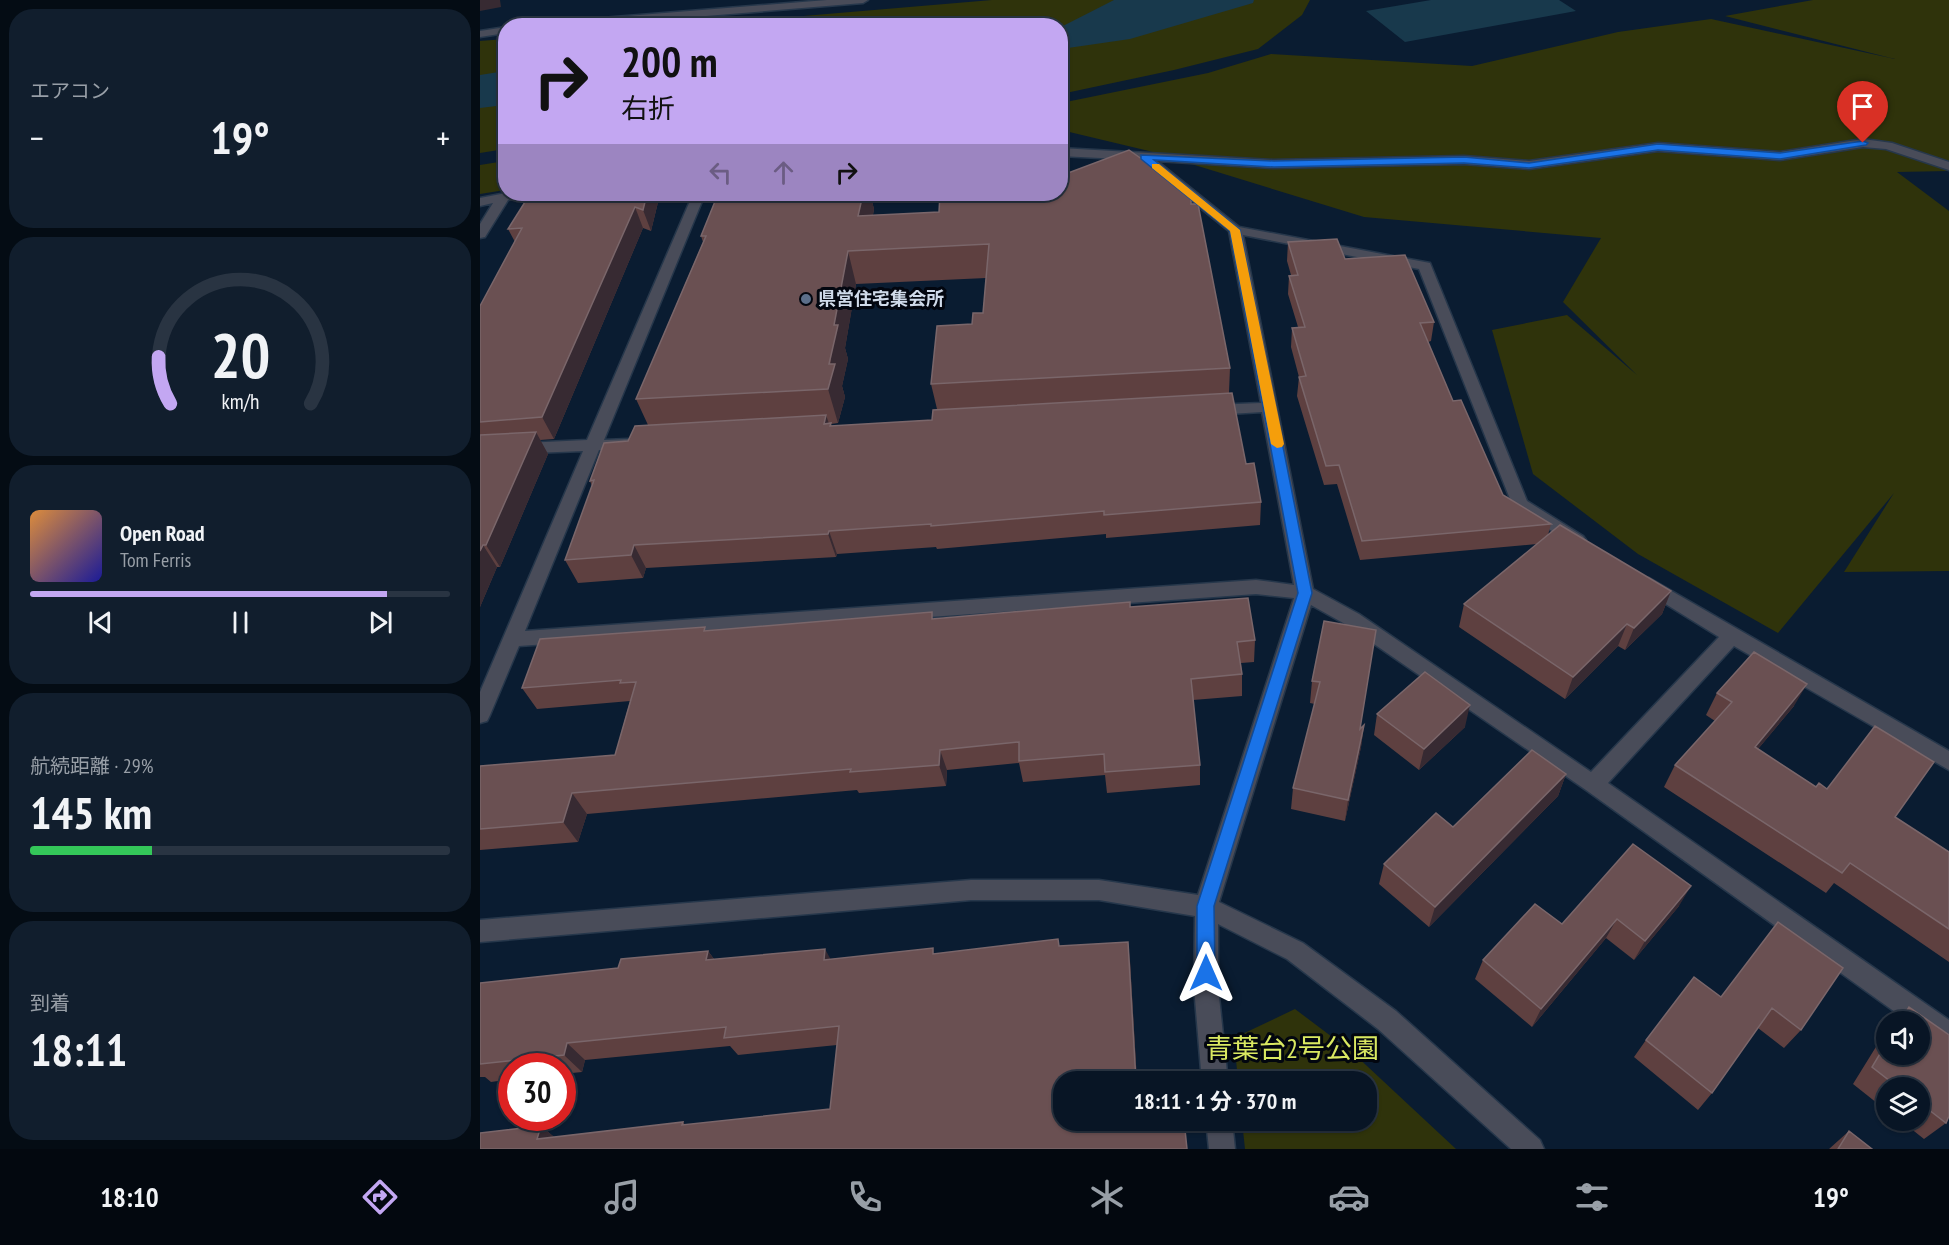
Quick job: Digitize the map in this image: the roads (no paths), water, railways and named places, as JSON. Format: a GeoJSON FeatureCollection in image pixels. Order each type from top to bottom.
{"type":"FeatureCollection","features":[{"type":"Feature","properties":{"kind":"street"},"geometry":{"type":"LineString","coordinates":[[639,18],[863,0]]}},
{"type":"Feature","properties":{"kind":"street"},"geometry":{"type":"LineString","coordinates":[[480,34],[498,31]]}},
{"type":"Feature","properties":{"kind":"street"},"geometry":{"type":"LineString","coordinates":[[1068,152],[1274,164],[1464,160],[1529,165],[1658,147],[1780,156],[1863,143],[1888,146],[1949,166]]}},
{"type":"Feature","properties":{"kind":"street"},"geometry":{"type":"LineString","coordinates":[[1144,157],[1235,230],[1425,266],[1520,504],[1591,548]]}},
{"type":"Feature","properties":{"kind":"street"},"geometry":{"type":"LineString","coordinates":[[480,202],[498,199]]}},
{"type":"Feature","properties":{"kind":"street"},"geometry":{"type":"LineString","coordinates":[[480,234],[501,201]]}},
{"type":"Feature","properties":{"kind":"street"},"geometry":{"type":"LineString","coordinates":[[480,715],[696,201]]}},
{"type":"Feature","properties":{"kind":"street"},"geometry":{"type":"LineString","coordinates":[[1214,1071],[1206,987],[1206,906],[1305,593],[1235,230]]}},
{"type":"Feature","properties":{"kind":"street"},"geometry":{"type":"LineString","coordinates":[[1202,411],[1270,407]]}},
{"type":"Feature","properties":{"kind":"street"},"geometry":{"type":"LineString","coordinates":[[480,450],[640,443]]}},
{"type":"Feature","properties":{"kind":"street"},"geometry":{"type":"LineString","coordinates":[[1631,573],[1732,636],[1949,761]]}},
{"type":"Feature","properties":{"kind":"street"},"geometry":{"type":"LineString","coordinates":[[513,639],[1256,586],[1305,593],[1352,619],[1593,784],[1949,1035]]}},
{"type":"Feature","properties":{"kind":"street"},"geometry":{"type":"LineString","coordinates":[[1593,784],[1732,636]]}},
{"type":"Feature","properties":{"kind":"street"},"geometry":{"type":"LineString","coordinates":[[480,931],[971,890],[1099,890],[1206,906],[1295,951],[1388,1020],[1531,1149]]}},
{"type":"Feature","properties":{"kind":"street"},"geometry":{"type":"LineString","coordinates":[[1220,1131],[1222,1149]]}},
{"type":"Feature","properties":{"kind":"water"},"geometry":{"type":"Polygon","coordinates":[[[1114,0],[1254,0],[1253,3],[1130,39],[1068,48],[1068,23],[1114,0]]]}},
{"type":"Feature","properties":{"kind":"water"},"geometry":{"type":"Polygon","coordinates":[[[1431,0],[1559,0],[1576,11],[1405,42],[1366,11],[1431,0]]]}},
{"type":"Feature","properties":{"kind":"water"},"geometry":{"type":"Polygon","coordinates":[[[498,72],[498,106],[480,108],[480,75],[498,72]]]}},
{"type":"Feature","properties":{"kind":"place","name":"県営住宅集会所"},"geometry":{"type":"Point","coordinates":[806,299]}},
{"type":"Feature","properties":{"kind":"park label","name":"青葉台2号公園"},"geometry":{"type":"Point","coordinates":[1292,1049]}}]}
